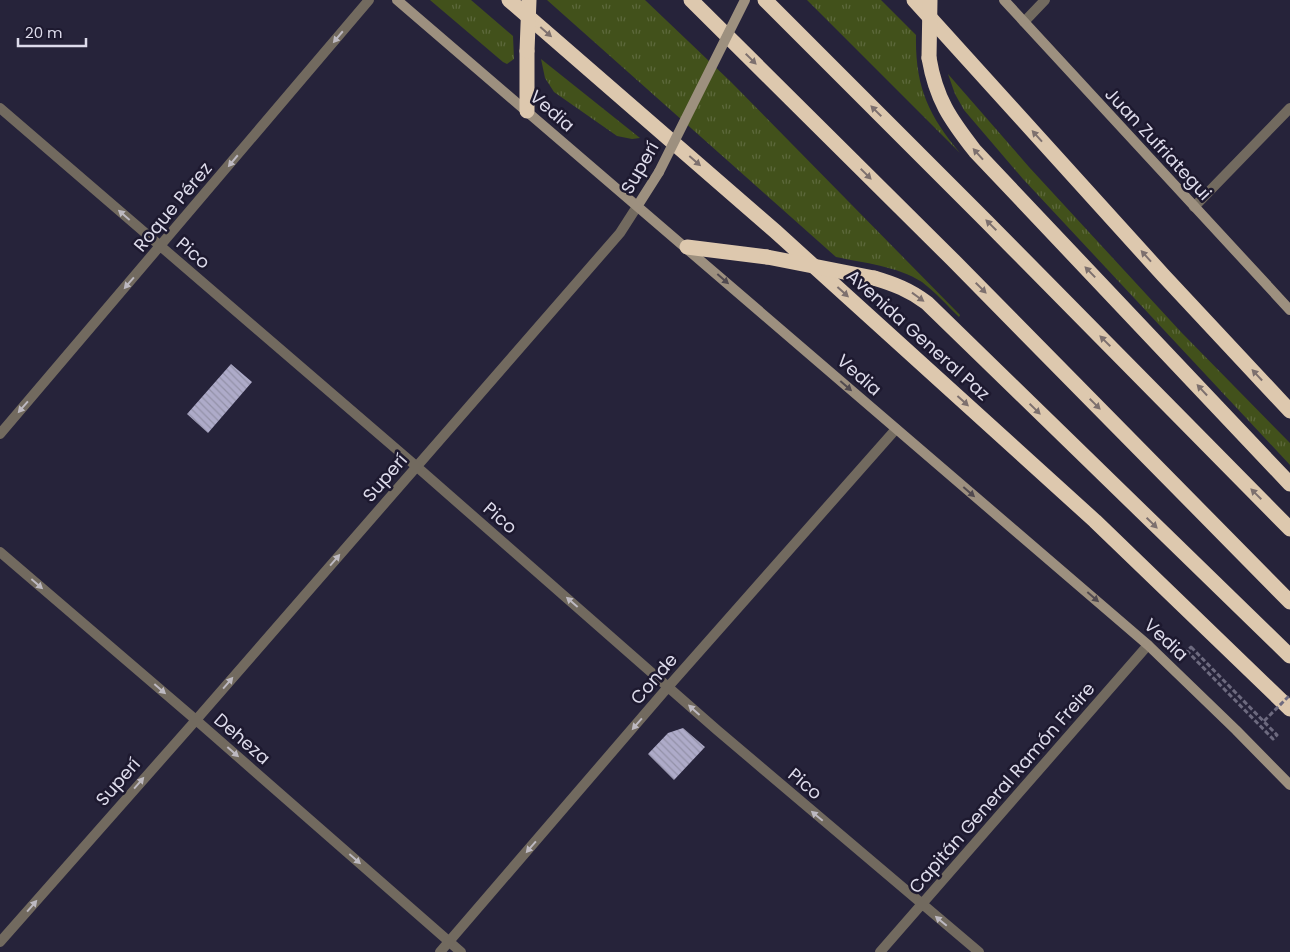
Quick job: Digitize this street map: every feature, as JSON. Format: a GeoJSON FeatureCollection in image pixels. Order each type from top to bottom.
{"type":"FeatureCollection","features":[{"type":"Feature","properties":{"kind":"highway","name":"Avenida General Paz"},"geometry":{"type":"LineString","coordinates":[[509,0],[790,244],[1095,521],[1290,709]]}},
{"type":"Feature","properties":{"kind":"highway"},"geometry":{"type":"LineString","coordinates":[[527,111],[529,0]]}},
{"type":"Feature","properties":{"kind":"highway"},"geometry":{"type":"LineString","coordinates":[[691,0],[952,259],[1290,602]]}},
{"type":"Feature","properties":{"kind":"highway"},"geometry":{"type":"LineString","coordinates":[[765,0],[1290,529]]}},
{"type":"Feature","properties":{"kind":"highway"},"geometry":{"type":"LineString","coordinates":[[919,2],[933,78],[941,100],[951,119],[975,151],[1290,484]]}},
{"type":"Feature","properties":{"kind":"highway"},"geometry":{"type":"LineString","coordinates":[[919,2],[1163,275],[1290,411]]}},
{"type":"Feature","properties":{"kind":"highway"},"geometry":{"type":"LineString","coordinates":[[686,247],[767,258],[874,278],[901,286],[914,293],[927,303],[1290,656]]}},
{"type":"Feature","properties":{"kind":"street","name":"Roque Pérez"},"geometry":{"type":"LineString","coordinates":[[0,434],[369,0]]}},
{"type":"Feature","properties":{"kind":"street","name":"Vedia"},"geometry":{"type":"LineString","coordinates":[[397,0],[638,205],[896,430],[1148,645],[1290,785]]}},
{"type":"Feature","properties":{"kind":"street","name":"Superí"},"geometry":{"type":"LineString","coordinates":[[0,942],[620,233],[659,172],[745,0]]}},
{"type":"Feature","properties":{"kind":"street","name":"Juan Zufriategui"},"geometry":{"type":"LineString","coordinates":[[1004,0],[1290,310]]}},
{"type":"Feature","properties":{"kind":"street"},"geometry":{"type":"LineString","coordinates":[[1024,22],[1045,0]]}},
{"type":"Feature","properties":{"kind":"street","name":"Pico"},"geometry":{"type":"LineString","coordinates":[[0,108],[416,466],[724,737],[978,952]]}},
{"type":"Feature","properties":{"kind":"street"},"geometry":{"type":"LineString","coordinates":[[1194,207],[1290,108]]}},
{"type":"Feature","properties":{"kind":"street","name":"Conde"},"geometry":{"type":"LineString","coordinates":[[440,952],[668,687],[896,430]]}},
{"type":"Feature","properties":{"kind":"street","name":"Deheza"},"geometry":{"type":"LineString","coordinates":[[0,552],[196,720],[461,952]]}},
{"type":"Feature","properties":{"kind":"street","name":"Capitán General Ramón Freire"},"geometry":{"type":"LineString","coordinates":[[880,952],[1148,645]]}},
{"type":"Feature","properties":{"kind":"path"},"geometry":{"type":"LineString","coordinates":[[1191,647],[1263,721],[1277,735],[1273,739],[1187,651],[1191,647]]}},
{"type":"Feature","properties":{"kind":"path"},"geometry":{"type":"LineString","coordinates":[[1263,721],[1290,695]]}},
{"type":"Feature","properties":{"kind":"green space"},"geometry":{"type":"Polygon","coordinates":[[[430,0],[471,0],[513,36],[514,59],[507,64],[503,62],[430,0]]]}},
{"type":"Feature","properties":{"kind":"green space"},"geometry":{"type":"Polygon","coordinates":[[[547,0],[645,0],[731,82],[960,315],[959,317],[922,282],[902,272],[836,257],[547,0]]]}},
{"type":"Feature","properties":{"kind":"green space"},"geometry":{"type":"Polygon","coordinates":[[[807,0],[881,0],[916,35],[918,70],[926,99],[939,126],[960,153],[807,0]]]}},
{"type":"Feature","properties":{"kind":"green space"},"geometry":{"type":"Polygon","coordinates":[[[541,59],[640,138],[632,139],[617,136],[554,92],[545,78],[541,59]]]}},
{"type":"Feature","properties":{"kind":"green space"},"geometry":{"type":"Polygon","coordinates":[[[948,74],[1029,167],[1181,332],[1290,443],[1290,465],[1023,179],[964,110],[955,94],[948,74]]]}},
{"type":"Feature","properties":{"kind":"building"},"geometry":{"type":"Polygon","coordinates":[[[231,364],[252,382],[208,433],[187,414],[231,364]]]}},
{"type":"Feature","properties":{"kind":"building"},"geometry":{"type":"Polygon","coordinates":[[[683,728],[705,747],[674,780],[648,754],[668,733],[683,728]]]}}]}
